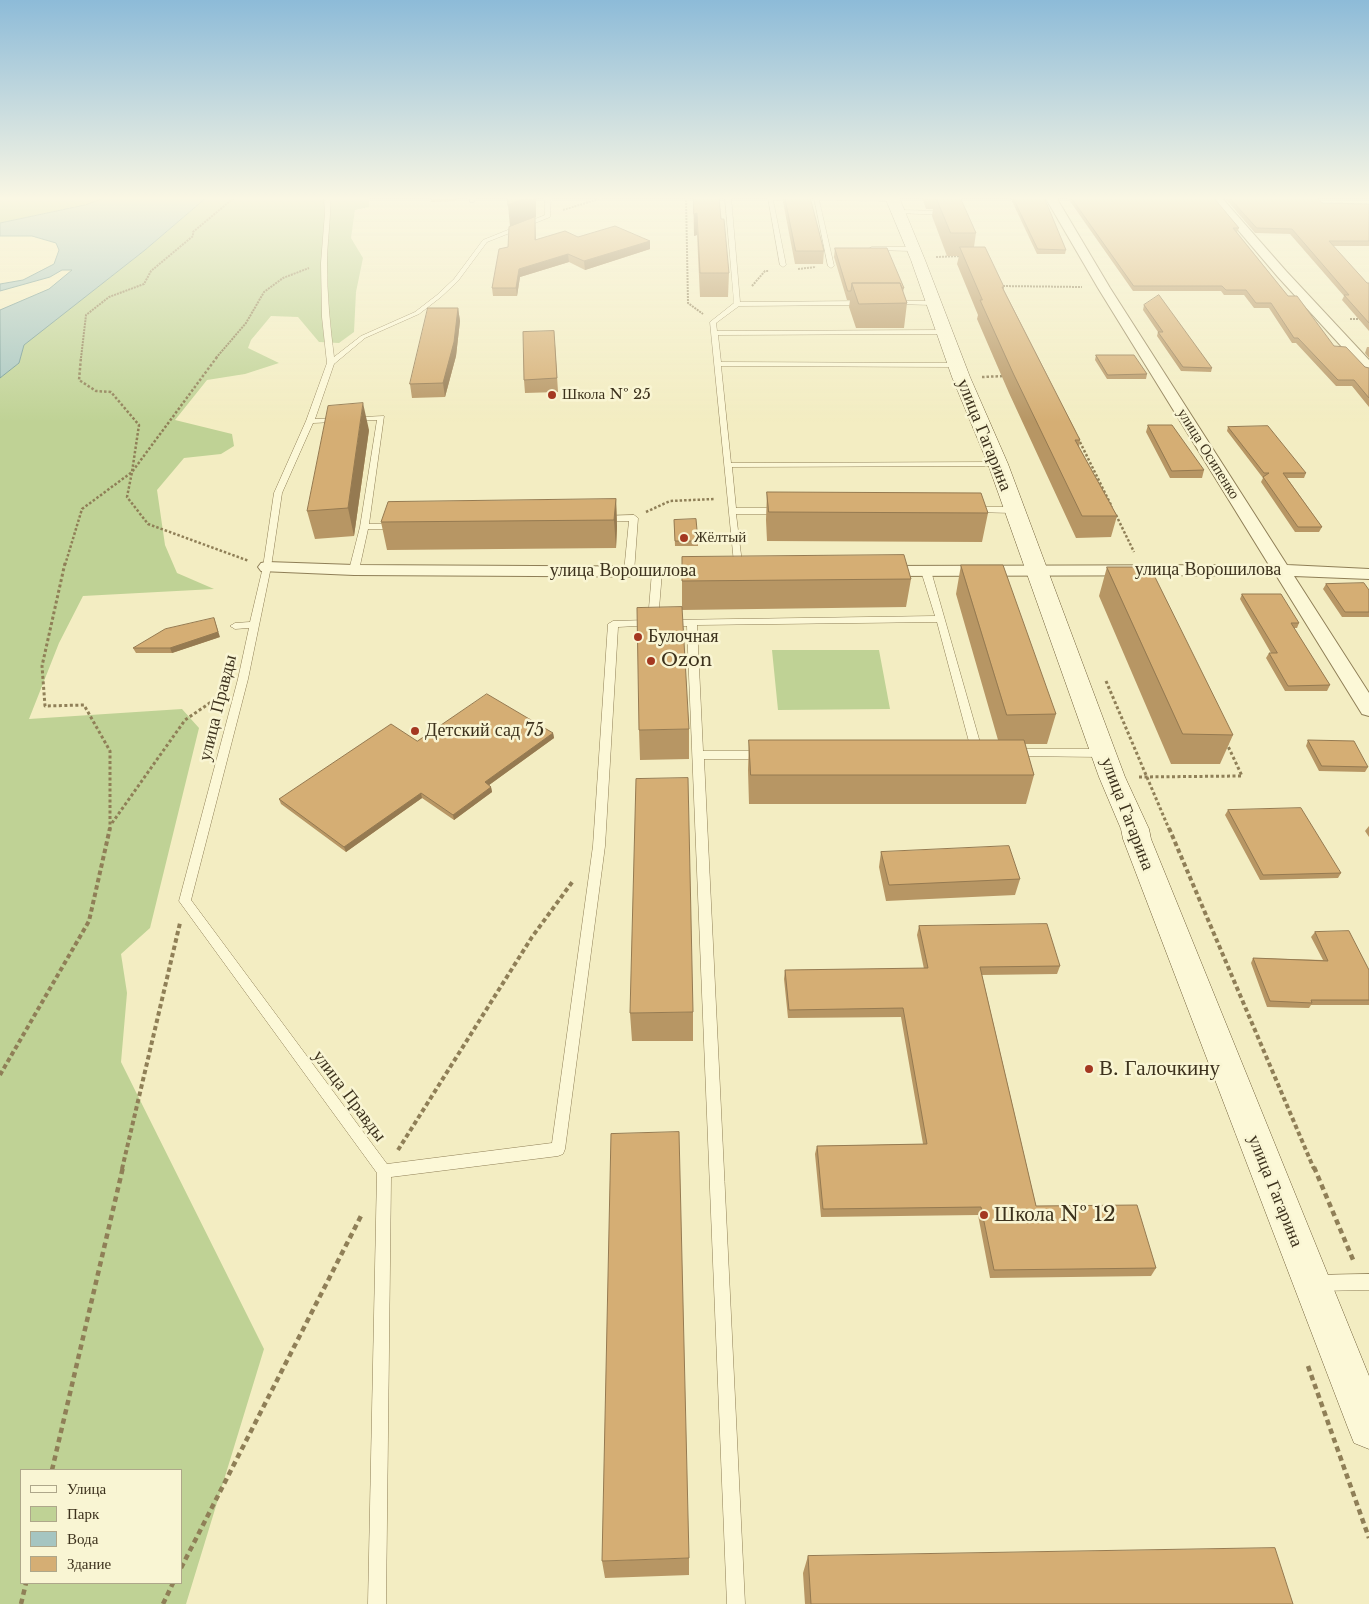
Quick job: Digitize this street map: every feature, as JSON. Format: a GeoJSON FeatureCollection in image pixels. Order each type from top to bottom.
{"type":"FeatureCollection","features":[{"type":"Feature","properties":{"kind":"main road","name":"улица Гагарина"},"geometry":{"type":"LineString","coordinates":[[922,272],[956,365],[998,464],[1108,765],[1135,828],[1137,839],[1369,1428]]}},
{"type":"Feature","properties":{"kind":"street","name":"улица Осипенко"},"geometry":{"type":"LineString","coordinates":[[1094,272],[1369,709]]}},
{"type":"Feature","properties":{"kind":"street"},"geometry":{"type":"LineString","coordinates":[[1280,272],[1369,368]]}},
{"type":"Feature","properties":{"kind":"street","name":"улица Ворошилова"},"geometry":{"type":"LineString","coordinates":[[267,567],[354,570],[758,571]]}},
{"type":"Feature","properties":{"kind":"street","name":"улица Ворошилова"},"geometry":{"type":"LineString","coordinates":[[857,571],[1281,570],[1369,574]]}},
{"type":"Feature","properties":{"kind":"lane","name":"улица Правды"},"geometry":{"type":"LineString","coordinates":[[324,272],[325,317],[331,363],[310,421],[278,492],[267,567],[243,679],[185,901],[384,1171]]}},
{"type":"Feature","properties":{"kind":"lane"},"geometry":{"type":"LineString","coordinates":[[331,363],[363,337],[417,313],[439,296],[462,272]]}},
{"type":"Feature","properties":{"kind":"lane"},"geometry":{"type":"LineString","coordinates":[[734,272],[737,304]]}},
{"type":"Feature","properties":{"kind":"lane"},"geometry":{"type":"LineString","coordinates":[[738,571],[713,322],[737,304],[876,303]]}},
{"type":"Feature","properties":{"kind":"lane"},"geometry":{"type":"LineString","coordinates":[[886,303],[934,303]]}},
{"type":"Feature","properties":{"kind":"lane"},"geometry":{"type":"LineString","coordinates":[[715,333],[944,332]]}},
{"type":"Feature","properties":{"kind":"lane"},"geometry":{"type":"LineString","coordinates":[[718,364],[956,365]]}},
{"type":"Feature","properties":{"kind":"lane"},"geometry":{"type":"LineString","coordinates":[[310,421],[381,418],[364,527],[354,570]]}},
{"type":"Feature","properties":{"kind":"lane"},"geometry":{"type":"LineString","coordinates":[[728,465],[998,464]]}},
{"type":"Feature","properties":{"kind":"lane"},"geometry":{"type":"LineString","coordinates":[[964,510],[1014,510]]}},
{"type":"Feature","properties":{"kind":"lane"},"geometry":{"type":"LineString","coordinates":[[732,511],[790,511]]}},
{"type":"Feature","properties":{"kind":"lane"},"geometry":{"type":"LineString","coordinates":[[596,520],[634,518],[629,572]]}},
{"type":"Feature","properties":{"kind":"lane"},"geometry":{"type":"LineString","coordinates":[[364,527],[403,526]]}},
{"type":"Feature","properties":{"kind":"lane"},"geometry":{"type":"LineString","coordinates":[[926,571],[941,619],[976,753]]}},
{"type":"Feature","properties":{"kind":"lane"},"geometry":{"type":"LineString","coordinates":[[653,623],[657,572]]}},
{"type":"Feature","properties":{"kind":"lane"},"geometry":{"type":"LineString","coordinates":[[377,1604],[384,1171],[558,1149],[599,846],[613,624],[941,619]]}},
{"type":"Feature","properties":{"kind":"lane"},"geometry":{"type":"LineString","coordinates":[[692,623],[736,1604]]}},
{"type":"Feature","properties":{"kind":"lane"},"geometry":{"type":"LineString","coordinates":[[235,626],[254,624]]}},
{"type":"Feature","properties":{"kind":"lane"},"geometry":{"type":"LineString","coordinates":[[1006,753],[1108,765]]}},
{"type":"Feature","properties":{"kind":"lane"},"geometry":{"type":"LineString","coordinates":[[698,755],[778,754]]}},
{"type":"Feature","properties":{"kind":"lane"},"geometry":{"type":"LineString","coordinates":[[1312,1283],[1366,1282]]}},
{"type":"Feature","properties":{"kind":"path"},"geometry":{"type":"LineString","coordinates":[[151,272],[144,284],[109,297],[86,315],[79,380],[96,391],[111,392],[139,425],[127,497],[148,524],[267,567]]}},
{"type":"Feature","properties":{"kind":"path"},"geometry":{"type":"LineString","coordinates":[[0,1075],[89,921],[111,824],[110,751],[84,706],[45,706],[42,666],[63,570],[82,509],[132,472],[204,372],[246,323],[264,292],[283,278],[300,272]]}},
{"type":"Feature","properties":{"kind":"path"},"geometry":{"type":"LineString","coordinates":[[687,272],[688,303],[713,322]]}},
{"type":"Feature","properties":{"kind":"path"},"geometry":{"type":"LineString","coordinates":[[992,286],[1104,288]]}},
{"type":"Feature","properties":{"kind":"path"},"geometry":{"type":"LineString","coordinates":[[983,386],[979,377],[1008,376]]}},
{"type":"Feature","properties":{"kind":"path"},"geometry":{"type":"LineString","coordinates":[[1074,430],[1143,570]]}},
{"type":"Feature","properties":{"kind":"path"},"geometry":{"type":"LineString","coordinates":[[634,518],[670,501],[731,498]]}},
{"type":"Feature","properties":{"kind":"path"},"geometry":{"type":"LineString","coordinates":[[1104,678],[1366,1282]]}},
{"type":"Feature","properties":{"kind":"path"},"geometry":{"type":"LineString","coordinates":[[111,824],[185,720],[243,679]]}},
{"type":"Feature","properties":{"kind":"path"},"geometry":{"type":"LineString","coordinates":[[1108,765],[1147,777],[1242,776],[1225,740]]}},
{"type":"Feature","properties":{"kind":"path"},"geometry":{"type":"LineString","coordinates":[[52,1469],[185,901]]}},
{"type":"Feature","properties":{"kind":"path"},"geometry":{"type":"LineString","coordinates":[[21,1604],[26,1584]]}},
{"type":"Feature","properties":{"kind":"path"},"geometry":{"type":"LineString","coordinates":[[163,1604],[173,1584]]}},
{"type":"Feature","properties":{"kind":"green space"},"geometry":{"type":"Polygon","coordinates":[[[117,272],[360,272],[356,292],[354,332],[339,343],[319,342],[298,317],[271,316],[251,340],[248,348],[279,363],[245,374],[207,380],[175,420],[232,434],[234,446],[221,454],[184,458],[157,490],[165,545],[177,573],[214,589],[83,596],[59,643],[29,719],[182,709],[199,728],[150,928],[121,954],[127,993],[121,1062],[264,1349],[186,1604],[0,1604],[0,378],[19,363],[23,345],[117,272]]]}},
{"type":"Feature","properties":{"kind":"green space"},"geometry":{"type":"Polygon","coordinates":[[[772,650],[879,650],[890,709],[778,710],[772,650]]]}},
{"type":"Feature","properties":{"kind":"water"},"geometry":{"type":"Polygon","coordinates":[[[39,272],[59,272],[50,277],[0,291],[0,284],[23,280],[39,272]]]}},
{"type":"Feature","properties":{"kind":"water"},"geometry":{"type":"Polygon","coordinates":[[[70,272],[117,272],[24,345],[19,363],[0,378],[0,310],[49,289],[70,272]]]}},
{"type":"Feature","properties":{"kind":"building"},"geometry":{"type":"Polygon","coordinates":[[[495,272],[519,272],[516,288],[492,288],[495,272]]]}},
{"type":"Feature","properties":{"kind":"building"},"geometry":{"type":"Polygon","coordinates":[[[700,272],[729,273],[700,273],[700,272]]]}},
{"type":"Feature","properties":{"kind":"building"},"geometry":{"type":"Polygon","coordinates":[[[842,272],[897,272],[904,288],[902,288],[900,283],[852,283],[851,291],[848,291],[842,272]]]}},
{"type":"Feature","properties":{"kind":"building"},"geometry":{"type":"Polygon","coordinates":[[[970,272],[997,272],[1004,287],[1002,287],[1080,440],[1075,440],[1117,516],[1082,516],[1013,373],[980,300],[982,300],[970,272]]]}},
{"type":"Feature","properties":{"kind":"building"},"geometry":{"type":"Polygon","coordinates":[[[1124,272],[1268,272],[1288,296],[1297,296],[1334,346],[1346,347],[1365,367],[1369,368],[1369,398],[1354,380],[1338,380],[1298,338],[1294,338],[1271,303],[1256,303],[1246,290],[1226,290],[1222,286],[1134,286],[1124,272]]]}},
{"type":"Feature","properties":{"kind":"building"},"geometry":{"type":"Polygon","coordinates":[[[1329,272],[1357,272],[1369,283],[1369,323],[1344,295],[1349,295],[1329,272]]]}},
{"type":"Feature","properties":{"kind":"building"},"geometry":{"type":"Polygon","coordinates":[[[852,283],[900,283],[907,303],[859,304],[852,283]]]}},
{"type":"Feature","properties":{"kind":"building"},"geometry":{"type":"Polygon","coordinates":[[[1159,295],[1212,368],[1183,367],[1158,332],[1163,332],[1144,305],[1159,295]]]}},
{"type":"Feature","properties":{"kind":"building"},"geometry":{"type":"Polygon","coordinates":[[[428,308],[458,308],[454,342],[443,383],[410,384],[428,308]]]}},
{"type":"Feature","properties":{"kind":"building"},"geometry":{"type":"Polygon","coordinates":[[[554,331],[557,378],[524,380],[523,332],[554,331]]]}},
{"type":"Feature","properties":{"kind":"building"},"geometry":{"type":"Polygon","coordinates":[[[1096,355],[1134,355],[1147,374],[1108,375],[1096,355]]]}},
{"type":"Feature","properties":{"kind":"building"},"geometry":{"type":"Polygon","coordinates":[[[363,403],[348,508],[307,511],[328,406],[363,403]]]}},
{"type":"Feature","properties":{"kind":"building"},"geometry":{"type":"Polygon","coordinates":[[[1148,425],[1172,425],[1204,470],[1172,471],[1148,425]]]}},
{"type":"Feature","properties":{"kind":"building"},"geometry":{"type":"Polygon","coordinates":[[[1268,426],[1306,473],[1283,473],[1322,527],[1298,527],[1263,477],[1269,473],[1264,473],[1228,427],[1268,426]]]}},
{"type":"Feature","properties":{"kind":"building"},"geometry":{"type":"Polygon","coordinates":[[[767,492],[981,493],[988,513],[769,512],[767,492]]]}},
{"type":"Feature","properties":{"kind":"building"},"geometry":{"type":"Polygon","coordinates":[[[616,499],[614,520],[381,522],[388,502],[616,499]]]}},
{"type":"Feature","properties":{"kind":"building"},"geometry":{"type":"Polygon","coordinates":[[[696,519],[698,541],[675,541],[674,520],[696,519]]]}},
{"type":"Feature","properties":{"kind":"building"},"geometry":{"type":"Polygon","coordinates":[[[904,555],[911,579],[682,581],[682,557],[904,555]]]}},
{"type":"Feature","properties":{"kind":"building"},"geometry":{"type":"Polygon","coordinates":[[[961,565],[1003,565],[1056,714],[1007,715],[961,565]]]}},
{"type":"Feature","properties":{"kind":"building"},"geometry":{"type":"Polygon","coordinates":[[[1107,567],[1150,567],[1233,735],[1183,734],[1107,567]]]}},
{"type":"Feature","properties":{"kind":"building"},"geometry":{"type":"Polygon","coordinates":[[[1364,583],[1369,590],[1369,612],[1345,612],[1326,584],[1364,583]]]}},
{"type":"Feature","properties":{"kind":"building"},"geometry":{"type":"Polygon","coordinates":[[[1242,594],[1281,594],[1299,623],[1291,623],[1330,685],[1288,686],[1269,653],[1277,653],[1242,594]]]}},
{"type":"Feature","properties":{"kind":"building"},"geometry":{"type":"Polygon","coordinates":[[[682,607],[689,729],[639,730],[637,608],[682,607]]]}},
{"type":"Feature","properties":{"kind":"building"},"geometry":{"type":"Polygon","coordinates":[[[214,618],[218,632],[170,648],[133,648],[165,629],[214,618]]]}},
{"type":"Feature","properties":{"kind":"building"},"geometry":{"type":"Polygon","coordinates":[[[487,694],[553,733],[485,782],[491,787],[453,815],[421,793],[344,847],[279,799],[391,724],[417,741],[487,694]]]}},
{"type":"Feature","properties":{"kind":"building"},"geometry":{"type":"Polygon","coordinates":[[[749,740],[1024,740],[1034,775],[751,775],[749,740]]]}},
{"type":"Feature","properties":{"kind":"building"},"geometry":{"type":"Polygon","coordinates":[[[1308,740],[1354,741],[1368,767],[1322,766],[1308,740]]]}},
{"type":"Feature","properties":{"kind":"building"},"geometry":{"type":"Polygon","coordinates":[[[688,778],[693,1012],[630,1013],[636,779],[688,778]]]}},
{"type":"Feature","properties":{"kind":"building"},"geometry":{"type":"Polygon","coordinates":[[[1301,808],[1341,873],[1263,875],[1228,810],[1301,808]]]}},
{"type":"Feature","properties":{"kind":"building"},"geometry":{"type":"Polygon","coordinates":[[[1009,846],[1020,879],[889,885],[881,852],[1009,846]]]}},
{"type":"Feature","properties":{"kind":"building"},"geometry":{"type":"Polygon","coordinates":[[[1047,924],[1060,966],[980,967],[1036,1206],[1137,1205],[1156,1268],[994,1270],[981,1207],[823,1209],[817,1146],[927,1144],[903,1008],[789,1010],[785,970],[928,968],[919,926],[1047,924]]]}},
{"type":"Feature","properties":{"kind":"building"},"geometry":{"type":"Polygon","coordinates":[[[1349,931],[1369,970],[1369,1000],[1311,1000],[1312,1003],[1270,1001],[1253,958],[1328,961],[1315,932],[1349,931]]]}},
{"type":"Feature","properties":{"kind":"building"},"geometry":{"type":"Polygon","coordinates":[[[679,1132],[689,1558],[602,1561],[611,1134],[679,1132]]]}},
{"type":"Feature","properties":{"kind":"building"},"geometry":{"type":"Polygon","coordinates":[[[1275,1548],[1293,1604],[811,1604],[808,1556],[1275,1548]]]}},
{"type":"Feature","properties":{"kind":"place","name":"Школа № 25"},"geometry":{"type":"Point","coordinates":[552,395]}},
{"type":"Feature","properties":{"kind":"place","name":"Жёлтый"},"geometry":{"type":"Point","coordinates":[684,538]}},
{"type":"Feature","properties":{"kind":"place","name":"Булочная"},"geometry":{"type":"Point","coordinates":[638,637]}},
{"type":"Feature","properties":{"kind":"place","name":"Ozon"},"geometry":{"type":"Point","coordinates":[651,661]}},
{"type":"Feature","properties":{"kind":"place","name":"Детский сад 75"},"geometry":{"type":"Point","coordinates":[415,731]}},
{"type":"Feature","properties":{"kind":"place","name":"В. Галочкину"},"geometry":{"type":"Point","coordinates":[1089,1069]}},
{"type":"Feature","properties":{"kind":"place","name":"Школа № 12"},"geometry":{"type":"Point","coordinates":[984,1215]}}]}
